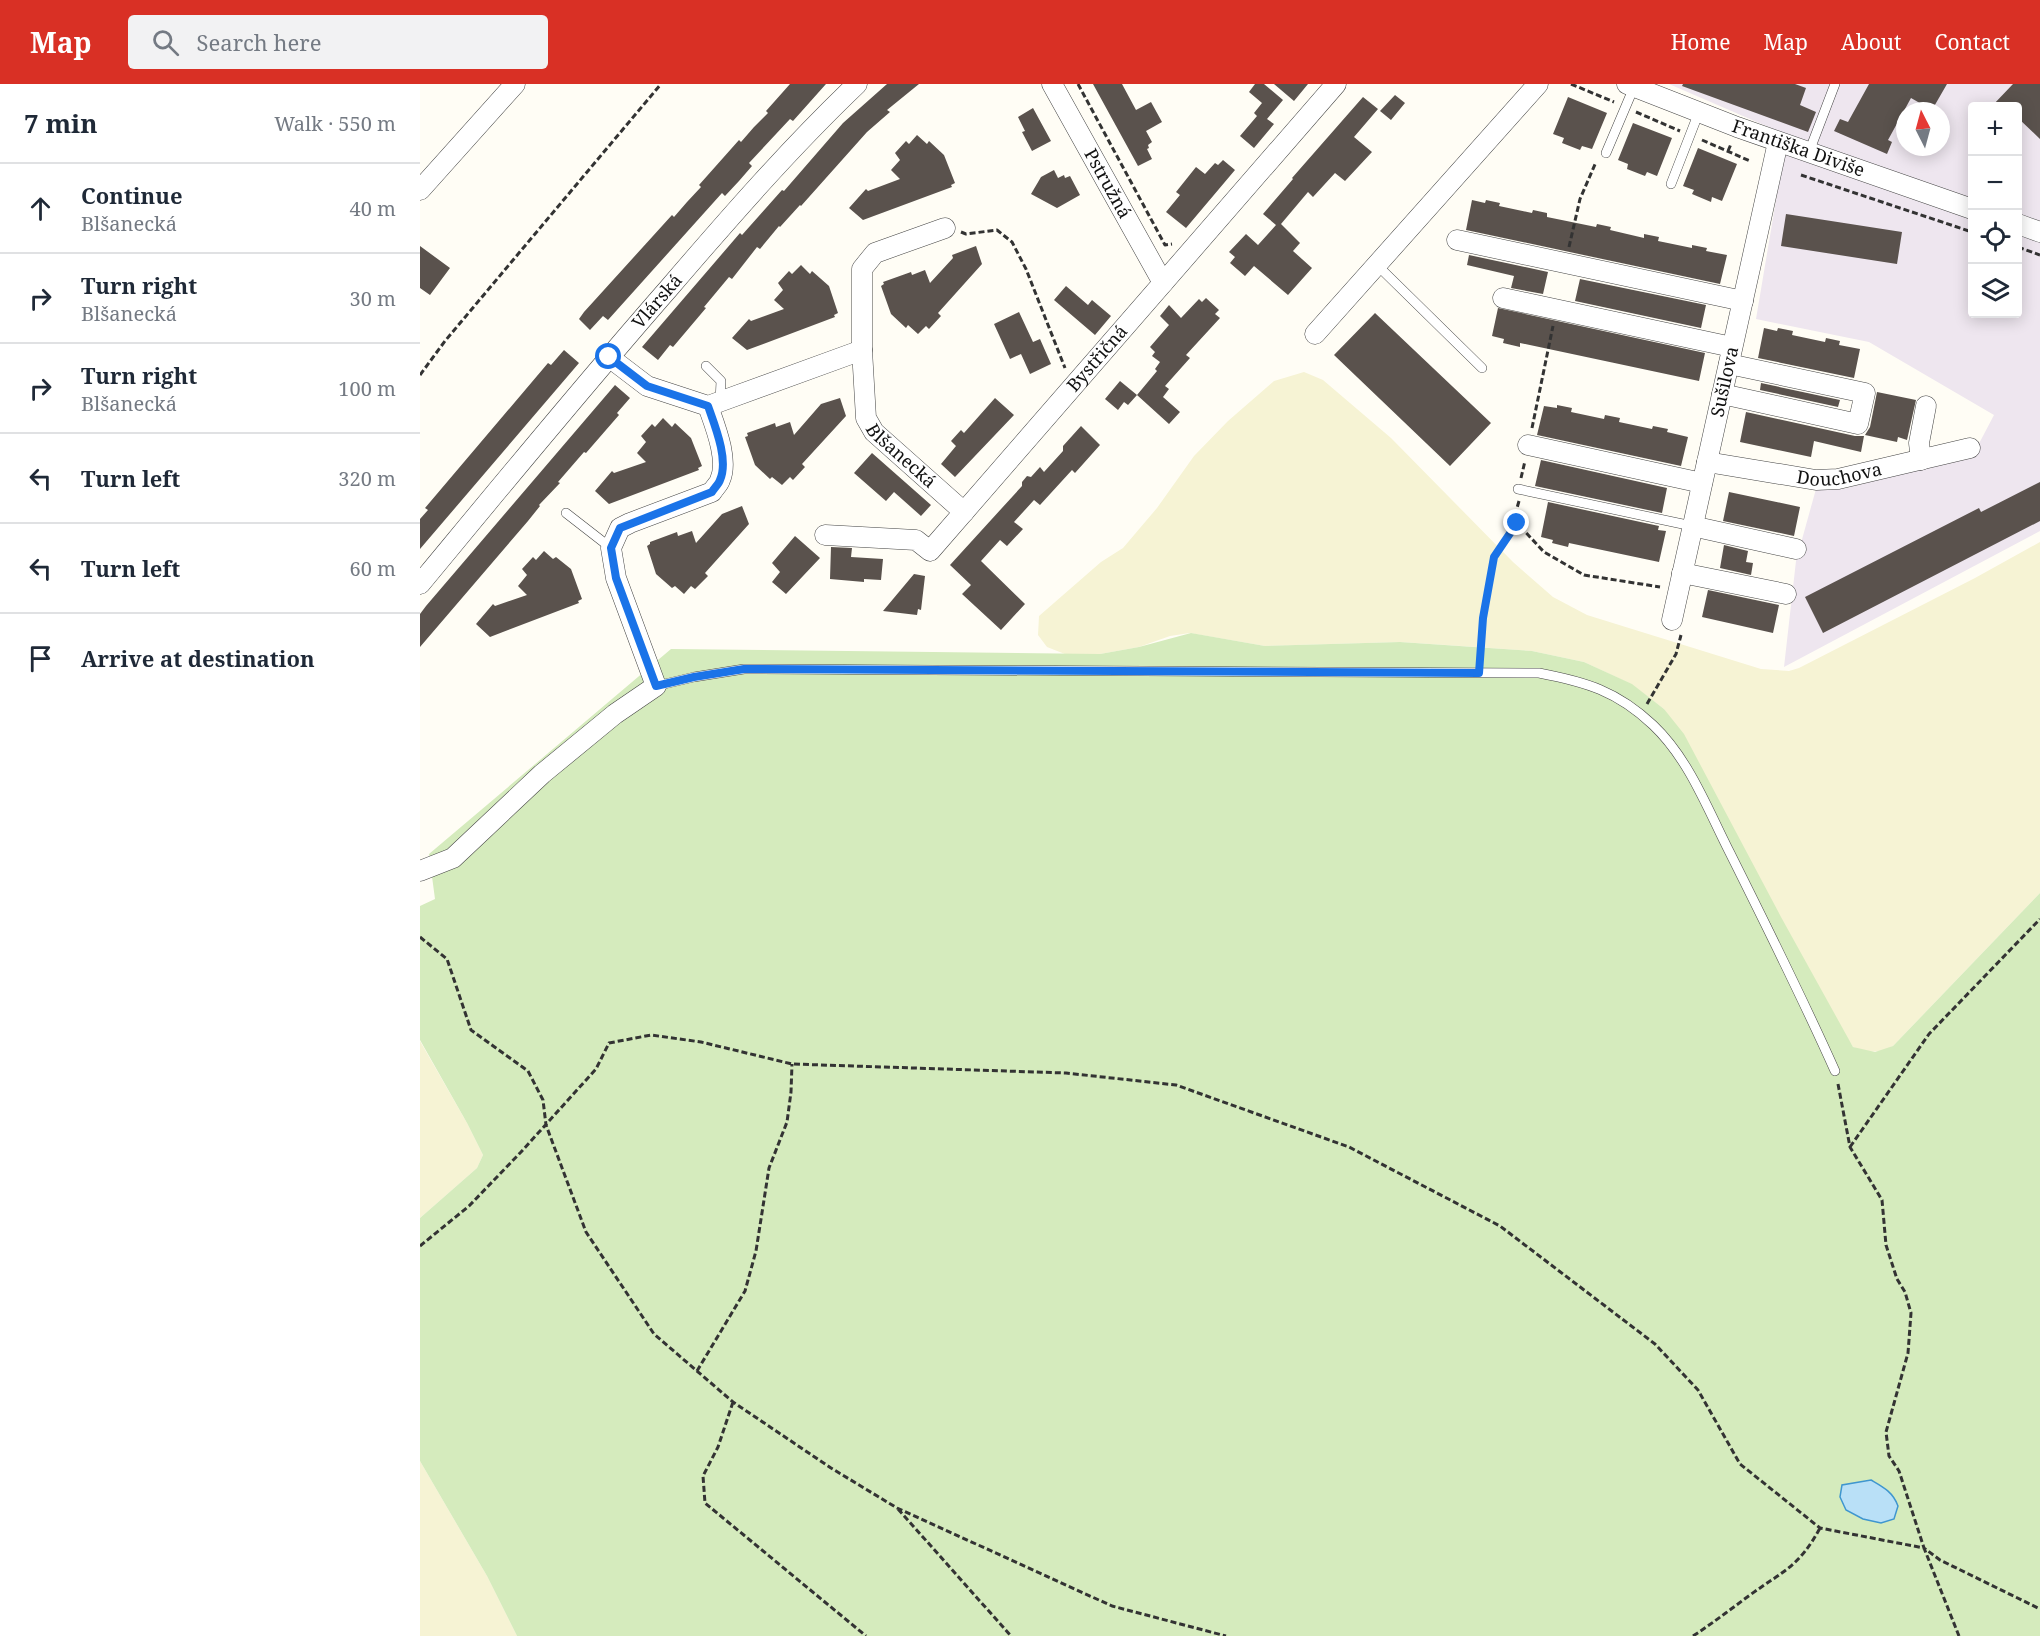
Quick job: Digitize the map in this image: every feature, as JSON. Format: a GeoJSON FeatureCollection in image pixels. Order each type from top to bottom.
{"type":"FeatureCollection","features":[{"type":"Feature","properties":{"kind":"street"},"geometry":{"type":"LineString","coordinates":[[420,190],[515,84]]}},
{"type":"Feature","properties":{"kind":"street","name":"Vlárská"},"geometry":{"type":"LineString","coordinates":[[420,584],[609,357],[729,218],[857,84]]}},
{"type":"Feature","properties":{"kind":"street","name":"Pstružná"},"geometry":{"type":"LineString","coordinates":[[1052,84],[1163,283]]}},
{"type":"Feature","properties":{"kind":"street","name":"Bystřičná"},"geometry":{"type":"LineString","coordinates":[[825,535],[916,540],[930,551],[1336,84]]}},
{"type":"Feature","properties":{"kind":"street"},"geometry":{"type":"LineString","coordinates":[[1315,334],[1538,84]]}},
{"type":"Feature","properties":{"kind":"street","name":"Františka Diviše"},"geometry":{"type":"LineString","coordinates":[[1630,85],[1778,142],[1968,208]]}},
{"type":"Feature","properties":{"kind":"street","name":"Sušilova"},"geometry":{"type":"LineString","coordinates":[[1672,620],[1778,142]]}},
{"type":"Feature","properties":{"kind":"street"},"geometry":{"type":"LineString","coordinates":[[2022,225],[2040,232]]}},
{"type":"Feature","properties":{"kind":"street","name":"Blšanecká"},"geometry":{"type":"LineString","coordinates":[[945,228],[875,253],[862,268],[862,350],[866,418],[874,432],[964,512]]}},
{"type":"Feature","properties":{"kind":"street"},"geometry":{"type":"LineString","coordinates":[[1457,240],[1743,301]]}},
{"type":"Feature","properties":{"kind":"street"},"geometry":{"type":"LineString","coordinates":[[1503,298],[1556,309],[1865,393],[1858,424],[1722,394]]}},
{"type":"Feature","properties":{"kind":"street"},"geometry":{"type":"LineString","coordinates":[[609,357],[647,386],[714,404],[862,350]]}},
{"type":"Feature","properties":{"kind":"street"},"geometry":{"type":"LineString","coordinates":[[420,871],[453,858],[542,774],[615,714],[656,686],[616,578],[611,548],[620,528],[712,492],[720,481],[723,462],[714,404]]}},
{"type":"Feature","properties":{"kind":"street"},"geometry":{"type":"LineString","coordinates":[[1921,460],[1919,443],[1926,406]]}},
{"type":"Feature","properties":{"kind":"street"},"geometry":{"type":"LineString","coordinates":[[1528,445],[1702,483]]}},
{"type":"Feature","properties":{"kind":"street","name":"Douchova"},"geometry":{"type":"LineString","coordinates":[[1707,462],[1816,480],[1838,480],[1970,448]]}},
{"type":"Feature","properties":{"kind":"street"},"geometry":{"type":"LineString","coordinates":[[1692,526],[1796,549]]}},
{"type":"Feature","properties":{"kind":"street"},"geometry":{"type":"LineString","coordinates":[[1680,582],[1786,594]]}},
{"type":"Feature","properties":{"kind":"lane"},"geometry":{"type":"LineString","coordinates":[[1809,152],[1835,84]]}},
{"type":"Feature","properties":{"kind":"lane"},"geometry":{"type":"LineString","coordinates":[[1606,153],[1625,107],[1630,85]]}},
{"type":"Feature","properties":{"kind":"lane"},"geometry":{"type":"LineString","coordinates":[[1671,184],[1699,112]]}},
{"type":"Feature","properties":{"kind":"lane"},"geometry":{"type":"LineString","coordinates":[[1376,264],[1482,368]]}},
{"type":"Feature","properties":{"kind":"lane"},"geometry":{"type":"LineString","coordinates":[[705,366],[721,381],[714,404]]}},
{"type":"Feature","properties":{"kind":"lane"},"geometry":{"type":"LineString","coordinates":[[1518,489],[1692,526]]}},
{"type":"Feature","properties":{"kind":"lane"},"geometry":{"type":"LineString","coordinates":[[566,513],[611,548]]}},
{"type":"Feature","properties":{"kind":"lane"},"geometry":{"type":"LineString","coordinates":[[656,686],[744,669],[1539,673],[1576,680],[1610,693],[1653,725],[1685,765],[1802,996],[1835,1071]]}},
{"type":"Feature","properties":{"kind":"path"},"geometry":{"type":"LineString","coordinates":[[420,375],[453,332],[660,84]]}},
{"type":"Feature","properties":{"kind":"path"},"geometry":{"type":"LineString","coordinates":[[1078,84],[1165,245],[1175,244]]}},
{"type":"Feature","properties":{"kind":"path"},"geometry":{"type":"LineString","coordinates":[[1571,84],[1750,161]]}},
{"type":"Feature","properties":{"kind":"path"},"geometry":{"type":"LineString","coordinates":[[1566,263],[1580,199],[1600,151],[1606,153]]}},
{"type":"Feature","properties":{"kind":"path"},"geometry":{"type":"LineString","coordinates":[[1801,175],[1968,231]]}},
{"type":"Feature","properties":{"kind":"path"},"geometry":{"type":"LineString","coordinates":[[945,228],[966,234],[997,230],[1012,242],[1026,270],[1073,386]]}},
{"type":"Feature","properties":{"kind":"path"},"geometry":{"type":"LineString","coordinates":[[2022,248],[2040,255]]}},
{"type":"Feature","properties":{"kind":"path"},"geometry":{"type":"LineString","coordinates":[[1479,673],[1483,618],[1494,557],[1517,523],[1517,508],[1521,496],[1518,489],[1556,309]]}},
{"type":"Feature","properties":{"kind":"path"},"geometry":{"type":"LineString","coordinates":[[1517,523],[1544,552],[1584,575],[1680,582]]}},
{"type":"Feature","properties":{"kind":"path"},"geometry":{"type":"LineString","coordinates":[[1640,716],[1676,654],[1682,623],[1672,620]]}},
{"type":"Feature","properties":{"kind":"path"},"geometry":{"type":"LineString","coordinates":[[1850,1147],[1929,1034],[2040,919]]}},
{"type":"Feature","properties":{"kind":"path"},"geometry":{"type":"LineString","coordinates":[[420,937],[447,959],[471,1030],[528,1071],[543,1100],[546,1125],[586,1232],[654,1334],[733,1402],[831,1468],[897,1508],[1112,1606],[1226,1636]]}},
{"type":"Feature","properties":{"kind":"path"},"geometry":{"type":"LineString","coordinates":[[420,1246],[469,1206],[546,1125],[596,1069],[609,1042],[651,1035],[701,1042],[792,1064],[1066,1072],[1176,1085],[1349,1147],[1500,1226],[1655,1344],[1698,1390],[1740,1464],[1820,1528],[1924,1548],[1949,1564],[2040,1609]]}},
{"type":"Feature","properties":{"kind":"path"},"geometry":{"type":"LineString","coordinates":[[697,1371],[745,1291],[756,1251],[769,1168],[787,1122],[792,1064]]}},
{"type":"Feature","properties":{"kind":"path"},"geometry":{"type":"LineString","coordinates":[[1835,1071],[1850,1147],[1882,1200],[1886,1245],[1911,1313],[1908,1353],[1886,1432],[1889,1456],[1899,1471],[1924,1548],[1959,1636]]}},
{"type":"Feature","properties":{"kind":"path"},"geometry":{"type":"LineString","coordinates":[[733,1402],[718,1447],[703,1476],[705,1503],[866,1636]]}},
{"type":"Feature","properties":{"kind":"path"},"geometry":{"type":"LineString","coordinates":[[897,1508],[1011,1636]]}},
{"type":"Feature","properties":{"kind":"path"},"geometry":{"type":"LineString","coordinates":[[1693,1636],[1750,1594],[1790,1569],[1810,1548],[1820,1528]]}},
{"type":"Feature","properties":{"kind":"shaded area"},"geometry":{"type":"Polygon","coordinates":[[[1669,84],[2040,84],[2040,531],[1784,667],[1796,561],[1816,489],[1843,489],[1973,455],[1994,415],[1869,342],[1756,319],[1787,135],[1669,84]]]}},
{"type":"Feature","properties":{"kind":"shaded area"},"geometry":{"type":"Polygon","coordinates":[[[1304,372],[1323,380],[1391,438],[1513,562],[1553,597],[1587,615],[1761,669],[1789,671],[1799,668],[2040,542],[2040,893],[1893,1046],[1883,1051],[1867,1052],[1853,1047],[1844,1033],[1664,709],[1631,684],[1584,662],[1532,651],[1400,642],[1265,646],[1190,633],[1170,636],[1139,647],[1100,654],[1070,656],[1047,647],[1038,635],[1039,616],[1101,562],[1123,548],[1157,508],[1194,456],[1228,421],[1274,381],[1304,372]]]}},
{"type":"Feature","properties":{"kind":"shaded area"},"geometry":{"type":"Polygon","coordinates":[[[420,1041],[483,1155],[477,1168],[420,1218],[420,1041]]]}},
{"type":"Feature","properties":{"kind":"shaded area"},"geometry":{"type":"Polygon","coordinates":[[[420,1461],[487,1576],[517,1636],[420,1636],[420,1461]]]}},
{"type":"Feature","properties":{"kind":"green space"},"geometry":{"type":"Polygon","coordinates":[[[1191,633],[1265,646],[1400,642],[1532,651],[1584,662],[1632,684],[1664,709],[1684,734],[1853,1047],[1875,1052],[1893,1046],[2040,893],[2040,1636],[517,1636],[487,1576],[420,1461],[420,1218],[477,1168],[483,1155],[420,1040],[420,906],[435,899],[429,854],[671,649],[1100,654],[1139,647],[1191,633]]]}},
{"type":"Feature","properties":{"kind":"water"},"geometry":{"type":"Polygon","coordinates":[[[1871,1480],[1887,1490],[1896,1501],[1898,1506],[1894,1519],[1881,1523],[1863,1519],[1846,1510],[1840,1497],[1842,1485],[1871,1480]]]}},
{"type":"Feature","properties":{"kind":"building"},"geometry":{"type":"Polygon","coordinates":[[[790,84],[826,84],[793,121],[790,119],[749,163],[752,166],[739,181],[725,196],[722,193],[608,320],[603,316],[590,330],[579,319],[584,312],[672,215],[674,217],[739,140],[741,142],[768,113],[766,111],[790,84]]]}},
{"type":"Feature","properties":{"kind":"building"},"geometry":{"type":"Polygon","coordinates":[[[887,84],[919,84],[887,110],[890,112],[867,132],[801,206],[779,226],[760,249],[757,247],[732,279],[729,277],[673,347],[670,345],[658,360],[642,347],[740,233],[742,235],[782,190],[784,191],[843,123],[887,84]]]}},
{"type":"Feature","properties":{"kind":"building"},"geometry":{"type":"Polygon","coordinates":[[[1093,84],[1122,84],[1136,110],[1151,102],[1162,122],[1146,131],[1152,142],[1147,149],[1152,159],[1138,166],[1093,84]]]}},
{"type":"Feature","properties":{"kind":"building"},"geometry":{"type":"Polygon","coordinates":[[[1255,84],[1264,84],[1283,100],[1267,119],[1274,124],[1254,148],[1240,136],[1257,116],[1254,113],[1262,103],[1249,92],[1255,84]]]}},
{"type":"Feature","properties":{"kind":"building"},"geometry":{"type":"Polygon","coordinates":[[[1274,84],[1308,84],[1294,101],[1274,84]]]}},
{"type":"Feature","properties":{"kind":"building"},"geometry":{"type":"Polygon","coordinates":[[[1683,84],[1795,84],[1806,88],[1800,105],[1816,112],[1808,132],[1682,86],[1683,84]]]}},
{"type":"Feature","properties":{"kind":"building"},"geometry":{"type":"Polygon","coordinates":[[[1869,84],[1947,84],[1937,102],[1918,102],[1911,98],[1909,102],[1896,102],[1896,125],[1888,140],[1892,142],[1887,154],[1834,131],[1840,119],[1848,122],[1869,84]]]}},
{"type":"Feature","properties":{"kind":"building"},"geometry":{"type":"Polygon","coordinates":[[[2013,84],[2040,84],[2040,139],[2022,122],[2022,102],[1996,102],[2013,84]]]}},
{"type":"Feature","properties":{"kind":"building"},"geometry":{"type":"Polygon","coordinates":[[[1395,95],[1405,103],[1391,120],[1380,111],[1395,95]]]}},
{"type":"Feature","properties":{"kind":"building"},"geometry":{"type":"Polygon","coordinates":[[[1363,97],[1378,109],[1354,137],[1372,152],[1345,181],[1335,173],[1313,197],[1308,192],[1281,224],[1300,243],[1293,251],[1312,268],[1288,295],[1254,266],[1245,276],[1230,263],[1235,257],[1229,252],[1246,234],[1258,245],[1276,225],[1263,214],[1363,97]]]}},
{"type":"Feature","properties":{"kind":"building"},"geometry":{"type":"Polygon","coordinates":[[[1568,97],[1607,113],[1592,149],[1582,146],[1580,150],[1562,143],[1564,138],[1553,134],[1568,97]]]}},
{"type":"Feature","properties":{"kind":"building"},"geometry":{"type":"Polygon","coordinates":[[[1033,108],[1051,141],[1032,151],[1022,132],[1025,131],[1018,117],[1033,108]]]}},
{"type":"Feature","properties":{"kind":"building"},"geometry":{"type":"Polygon","coordinates":[[[1633,123],[1672,138],[1657,176],[1647,172],[1645,176],[1627,169],[1628,164],[1618,160],[1633,123]]]}},
{"type":"Feature","properties":{"kind":"building"},"geometry":{"type":"Polygon","coordinates":[[[917,135],[927,144],[929,141],[944,155],[955,183],[951,185],[952,187],[863,220],[849,208],[866,189],[868,191],[900,179],[891,170],[900,160],[895,153],[906,141],[909,144],[917,135]]]}},
{"type":"Feature","properties":{"kind":"building"},"geometry":{"type":"Polygon","coordinates":[[[1698,148],[1737,164],[1722,201],[1712,197],[1711,202],[1692,194],[1694,190],[1683,186],[1698,148]]]}},
{"type":"Feature","properties":{"kind":"building"},"geometry":{"type":"Polygon","coordinates":[[[1223,160],[1235,170],[1186,228],[1166,212],[1180,195],[1176,192],[1196,167],[1205,174],[1215,163],[1218,165],[1223,160]]]}},
{"type":"Feature","properties":{"kind":"building"},"geometry":{"type":"Polygon","coordinates":[[[1054,170],[1058,178],[1064,175],[1065,178],[1070,176],[1080,195],[1057,208],[1031,194],[1041,177],[1054,170]]]}},
{"type":"Feature","properties":{"kind":"building"},"geometry":{"type":"Polygon","coordinates":[[[1472,200],[1500,203],[1499,206],[1532,213],[1533,210],[1547,213],[1547,217],[1596,227],[1597,224],[1611,227],[1610,230],[1644,238],[1644,234],[1659,237],[1658,241],[1692,248],[1692,245],[1707,248],[1706,251],[1727,255],[1720,284],[1466,230],[1472,200]]]}},
{"type":"Feature","properties":{"kind":"building"},"geometry":{"type":"Polygon","coordinates":[[[1786,214],[1902,232],[1897,264],[1781,246],[1786,214]]]}},
{"type":"Feature","properties":{"kind":"building"},"geometry":{"type":"Polygon","coordinates":[[[420,246],[450,268],[430,295],[420,288],[420,246]]]}},
{"type":"Feature","properties":{"kind":"building"},"geometry":{"type":"Polygon","coordinates":[[[976,246],[982,264],[938,313],[941,316],[929,329],[926,326],[918,334],[908,325],[906,328],[891,314],[881,286],[883,282],[911,272],[912,275],[925,270],[930,283],[953,258],[952,255],[976,246]]]}},
{"type":"Feature","properties":{"kind":"building"},"geometry":{"type":"Polygon","coordinates":[[[1469,255],[1548,272],[1543,294],[1511,288],[1514,276],[1467,265],[1469,255]]]}},
{"type":"Feature","properties":{"kind":"building"},"geometry":{"type":"Polygon","coordinates":[[[801,265],[810,274],[812,271],[829,286],[838,313],[834,315],[835,317],[747,350],[732,338],[749,319],[751,321],[784,309],[774,300],[783,290],[778,283],[789,271],[792,274],[801,265]]]}},
{"type":"Feature","properties":{"kind":"building"},"geometry":{"type":"Polygon","coordinates":[[[1580,279],[1706,305],[1701,328],[1575,301],[1580,279]]]}},
{"type":"Feature","properties":{"kind":"building"},"geometry":{"type":"Polygon","coordinates":[[[1066,286],[1088,305],[1092,300],[1111,316],[1095,335],[1054,300],[1066,286]]]}},
{"type":"Feature","properties":{"kind":"building"},"geometry":{"type":"Polygon","coordinates":[[[1206,298],[1219,310],[1215,314],[1220,318],[1186,355],[1190,358],[1165,386],[1169,389],[1163,397],[1180,412],[1169,424],[1137,395],[1157,371],[1155,369],[1160,362],[1152,356],[1155,352],[1150,347],[1169,325],[1160,316],[1169,305],[1181,318],[1199,299],[1202,302],[1206,298]]]}},
{"type":"Feature","properties":{"kind":"building"},"geometry":{"type":"Polygon","coordinates":[[[1498,308],[1705,353],[1699,381],[1520,343],[1520,347],[1503,343],[1504,339],[1492,336],[1498,308]]]}},
{"type":"Feature","properties":{"kind":"building"},"geometry":{"type":"Polygon","coordinates":[[[1019,312],[1033,342],[1040,339],[1051,364],[1030,374],[1021,354],[1010,359],[994,324],[1019,312]]]}},
{"type":"Feature","properties":{"kind":"building"},"geometry":{"type":"Polygon","coordinates":[[[1375,313],[1491,423],[1450,466],[1334,355],[1375,313]]]}},
{"type":"Feature","properties":{"kind":"building"},"geometry":{"type":"Polygon","coordinates":[[[1764,328],[1793,331],[1792,335],[1825,342],[1826,338],[1840,341],[1839,345],[1860,349],[1854,378],[1758,358],[1764,328]]]}},
{"type":"Feature","properties":{"kind":"building"},"geometry":{"type":"Polygon","coordinates":[[[564,350],[579,363],[420,549],[420,519],[428,510],[425,508],[548,363],[551,365],[564,350]]]}},
{"type":"Feature","properties":{"kind":"building"},"geometry":{"type":"Polygon","coordinates":[[[1120,381],[1137,395],[1128,405],[1124,402],[1118,410],[1105,399],[1120,381]]]}},
{"type":"Feature","properties":{"kind":"building"},"geometry":{"type":"Polygon","coordinates":[[[1761,383],[1840,400],[1838,407],[1760,390],[1761,383]]]}},
{"type":"Feature","properties":{"kind":"building"},"geometry":{"type":"Polygon","coordinates":[[[615,385],[630,398],[617,413],[619,415],[558,482],[560,483],[420,647],[420,614],[615,385]]]}},
{"type":"Feature","properties":{"kind":"building"},"geometry":{"type":"Polygon","coordinates":[[[1877,392],[1916,400],[1907,440],[1898,437],[1897,442],[1865,435],[1870,427],[1877,392]]]}},
{"type":"Feature","properties":{"kind":"building"},"geometry":{"type":"Polygon","coordinates":[[[840,398],[846,416],[802,464],[805,467],[793,480],[790,477],[782,485],[772,477],[770,479],[755,465],[745,437],[748,436],[747,433],[775,423],[776,427],[790,422],[794,435],[821,404],[840,398]]]}},
{"type":"Feature","properties":{"kind":"building"},"geometry":{"type":"Polygon","coordinates":[[[995,398],[1014,415],[955,477],[941,464],[956,446],[951,441],[961,430],[964,433],[995,398]]]}},
{"type":"Feature","properties":{"kind":"building"},"geometry":{"type":"Polygon","coordinates":[[[1557,405],[1572,408],[1571,412],[1604,419],[1605,415],[1620,418],[1619,422],[1652,429],[1653,426],[1668,429],[1667,432],[1688,437],[1681,466],[1537,435],[1544,406],[1557,408],[1557,405]]]}},
{"type":"Feature","properties":{"kind":"building"},"geometry":{"type":"Polygon","coordinates":[[[1746,412],[1864,436],[1861,452],[1814,441],[1811,457],[1740,442],[1746,412]]]}},
{"type":"Feature","properties":{"kind":"building"},"geometry":{"type":"Polygon","coordinates":[[[663,418],[672,427],[675,423],[691,438],[702,466],[698,468],[699,470],[609,504],[595,491],[612,471],[614,473],[646,462],[637,453],[646,442],[641,436],[652,424],[655,427],[663,418]]]}},
{"type":"Feature","properties":{"kind":"building"},"geometry":{"type":"Polygon","coordinates":[[[1081,426],[1100,445],[1075,473],[1072,470],[1040,505],[1034,500],[1014,522],[1023,529],[1007,546],[1000,540],[981,561],[1025,604],[1001,630],[962,594],[971,585],[950,565],[1022,486],[1027,476],[1031,477],[1040,467],[1044,472],[1081,426]]]}},
{"type":"Feature","properties":{"kind":"building"},"geometry":{"type":"Polygon","coordinates":[[[872,453],[931,505],[921,516],[894,492],[886,501],[854,473],[872,453]]]}},
{"type":"Feature","properties":{"kind":"building"},"geometry":{"type":"Polygon","coordinates":[[[1541,460],[1667,488],[1662,513],[1535,486],[1541,460]]]}},
{"type":"Feature","properties":{"kind":"building"},"geometry":{"type":"Polygon","coordinates":[[[2040,482],[2040,521],[1823,633],[1805,597],[1979,508],[1981,512],[2040,482]]]}},
{"type":"Feature","properties":{"kind":"building"},"geometry":{"type":"Polygon","coordinates":[[[1729,492],[1800,507],[1794,536],[1723,521],[1729,492]]]}},
{"type":"Feature","properties":{"kind":"building"},"geometry":{"type":"Polygon","coordinates":[[[1548,502],[1659,526],[1658,530],[1666,531],[1659,562],[1569,543],[1568,547],[1552,543],[1553,540],[1541,537],[1548,502]]]}},
{"type":"Feature","properties":{"kind":"building"},"geometry":{"type":"Polygon","coordinates":[[[742,506],[749,524],[705,573],[708,576],[695,589],[691,586],[684,594],[675,586],[672,588],[656,574],[647,546],[650,542],[677,532],[678,536],[692,531],[696,543],[722,514],[742,506]]]}},
{"type":"Feature","properties":{"kind":"building"},"geometry":{"type":"Polygon","coordinates":[[[795,536],[820,558],[786,594],[772,582],[780,572],[772,563],[795,536]]]}},
{"type":"Feature","properties":{"kind":"building"},"geometry":{"type":"Polygon","coordinates":[[[1724,545],[1748,551],[1746,562],[1753,563],[1751,575],[1720,568],[1724,545]]]}},
{"type":"Feature","properties":{"kind":"building"},"geometry":{"type":"Polygon","coordinates":[[[831,547],[852,548],[851,557],[883,559],[881,580],[864,579],[864,582],[830,579],[831,547]]]}},
{"type":"Feature","properties":{"kind":"building"},"geometry":{"type":"Polygon","coordinates":[[[544,551],[571,569],[582,599],[578,601],[579,603],[490,637],[476,624],[493,604],[495,606],[527,595],[518,586],[527,575],[522,569],[533,557],[536,560],[544,551]]]}},
{"type":"Feature","properties":{"kind":"building"},"geometry":{"type":"Polygon","coordinates":[[[914,574],[925,576],[921,610],[918,609],[917,615],[883,611],[914,574]]]}},
{"type":"Feature","properties":{"kind":"building"},"geometry":{"type":"Polygon","coordinates":[[[1708,590],[1779,605],[1773,633],[1702,617],[1708,590]]]}},
{"type":"Feature","properties":{"kind":"route"},"geometry":{"type":"LineString","coordinates":[[609,357],[647,386],[708,406],[718,436],[723,462],[720,481],[712,492],[620,528],[611,548],[616,578],[656,686],[744,669],[1479,673],[1483,618],[1494,557],[1517,523]]}}]}
